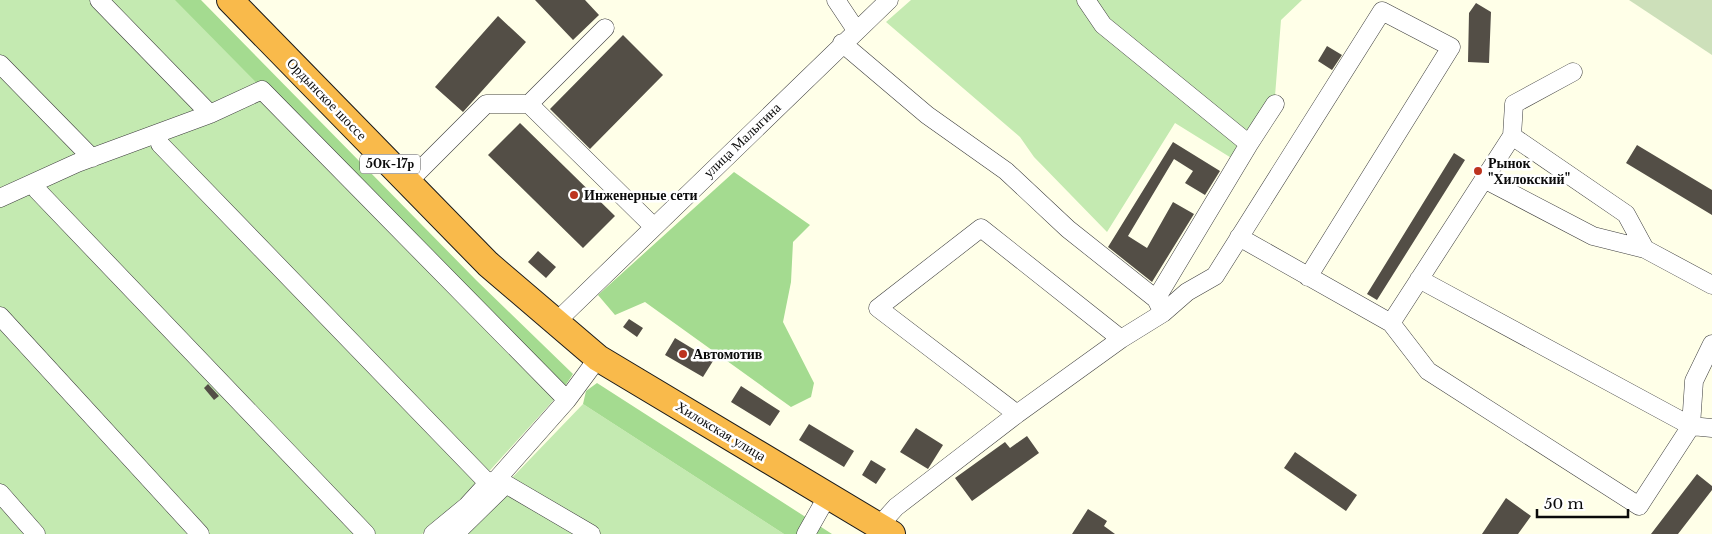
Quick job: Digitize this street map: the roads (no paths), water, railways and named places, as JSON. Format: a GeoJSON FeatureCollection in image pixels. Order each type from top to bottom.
{"type":"FeatureCollection","features":[{"type":"Feature","properties":{"kind":"highway","name":"Ордынское шоссе"},"geometry":{"type":"LineString","coordinates":[[230,0],[488,264],[554,323]]}},
{"type":"Feature","properties":{"kind":"highway","name":"Хилокская улица"},"geometry":{"type":"LineString","coordinates":[[554,323],[598,358],[886,530]]}},
{"type":"Feature","properties":{"kind":"street"},"geometry":{"type":"LineString","coordinates":[[99,0],[210,114]]}},
{"type":"Feature","properties":{"kind":"street"},"geometry":{"type":"LineString","coordinates":[[836,0],[856,30]]}},
{"type":"Feature","properties":{"kind":"street","name":"улица Малыгина"},"geometry":{"type":"LineString","coordinates":[[554,323],[842,43],[889,0]]}},
{"type":"Feature","properties":{"kind":"street"},"geometry":{"type":"LineString","coordinates":[[1086,0],[1103,24],[1249,144]]}},
{"type":"Feature","properties":{"kind":"street"},"geometry":{"type":"LineString","coordinates":[[886,530],[896,506],[1017,414],[1121,339],[1159,306],[1215,276],[1382,11],[1451,47],[1308,277]]}},
{"type":"Feature","properties":{"kind":"street"},"geometry":{"type":"LineString","coordinates":[[529,104],[605,28]]}},
{"type":"Feature","properties":{"kind":"street"},"geometry":{"type":"LineString","coordinates":[[842,43],[927,115],[1006,171],[1068,228],[1159,306]]}},
{"type":"Feature","properties":{"kind":"street"},"geometry":{"type":"LineString","coordinates":[[0,64],[92,158]]}},
{"type":"Feature","properties":{"kind":"street"},"geometry":{"type":"LineString","coordinates":[[1391,323],[1512,136],[1514,104],[1573,72]]}},
{"type":"Feature","properties":{"kind":"street"},"geometry":{"type":"LineString","coordinates":[[0,198],[92,158],[210,114],[262,90],[567,400]]}},
{"type":"Feature","properties":{"kind":"street"},"geometry":{"type":"LineString","coordinates":[[408,182],[486,104],[529,104],[653,226]]}},
{"type":"Feature","properties":{"kind":"street"},"geometry":{"type":"LineString","coordinates":[[1159,306],[1249,144],[1275,104]]}},
{"type":"Feature","properties":{"kind":"street"},"geometry":{"type":"LineString","coordinates":[[1512,136],[1626,214],[1645,249]]}},
{"type":"Feature","properties":{"kind":"street"},"geometry":{"type":"LineString","coordinates":[[160,144],[497,482],[591,534]]}},
{"type":"Feature","properties":{"kind":"street"},"geometry":{"type":"LineString","coordinates":[[1484,179],[1593,236],[1645,249],[1712,285]]}},
{"type":"Feature","properties":{"kind":"street"},"geometry":{"type":"LineString","coordinates":[[38,190],[366,534]]}},
{"type":"Feature","properties":{"kind":"street"},"geometry":{"type":"LineString","coordinates":[[1017,414],[878,308],[981,228],[1121,339]]}},
{"type":"Feature","properties":{"kind":"street"},"geometry":{"type":"LineString","coordinates":[[1239,237],[1391,323],[1428,371],[1638,506],[1692,426],[1694,381],[1712,344]]}},
{"type":"Feature","properties":{"kind":"street"},"geometry":{"type":"LineString","coordinates":[[1419,279],[1692,426],[1712,428]]}},
{"type":"Feature","properties":{"kind":"street"},"geometry":{"type":"LineString","coordinates":[[0,316],[200,534]]}},
{"type":"Feature","properties":{"kind":"street"},"geometry":{"type":"LineString","coordinates":[[455,534],[567,400],[598,358]]}},
{"type":"Feature","properties":{"kind":"street"},"geometry":{"type":"LineString","coordinates":[[433,534],[497,482]]}},
{"type":"Feature","properties":{"kind":"street"},"geometry":{"type":"LineString","coordinates":[[0,493],[36,534]]}},
{"type":"Feature","properties":{"kind":"street"},"geometry":{"type":"LineString","coordinates":[[806,534],[828,495]]}},
{"type":"Feature","properties":{"kind":"place","name":"Рынок \"Хилокский\""},"geometry":{"type":"Point","coordinates":[1478,171]}},
{"type":"Feature","properties":{"kind":"place","name":"Инженерные сети"},"geometry":{"type":"Point","coordinates":[574,195]}},
{"type":"Feature","properties":{"kind":"place","name":"Автомотив"},"geometry":{"type":"Point","coordinates":[683,354]}}]}
